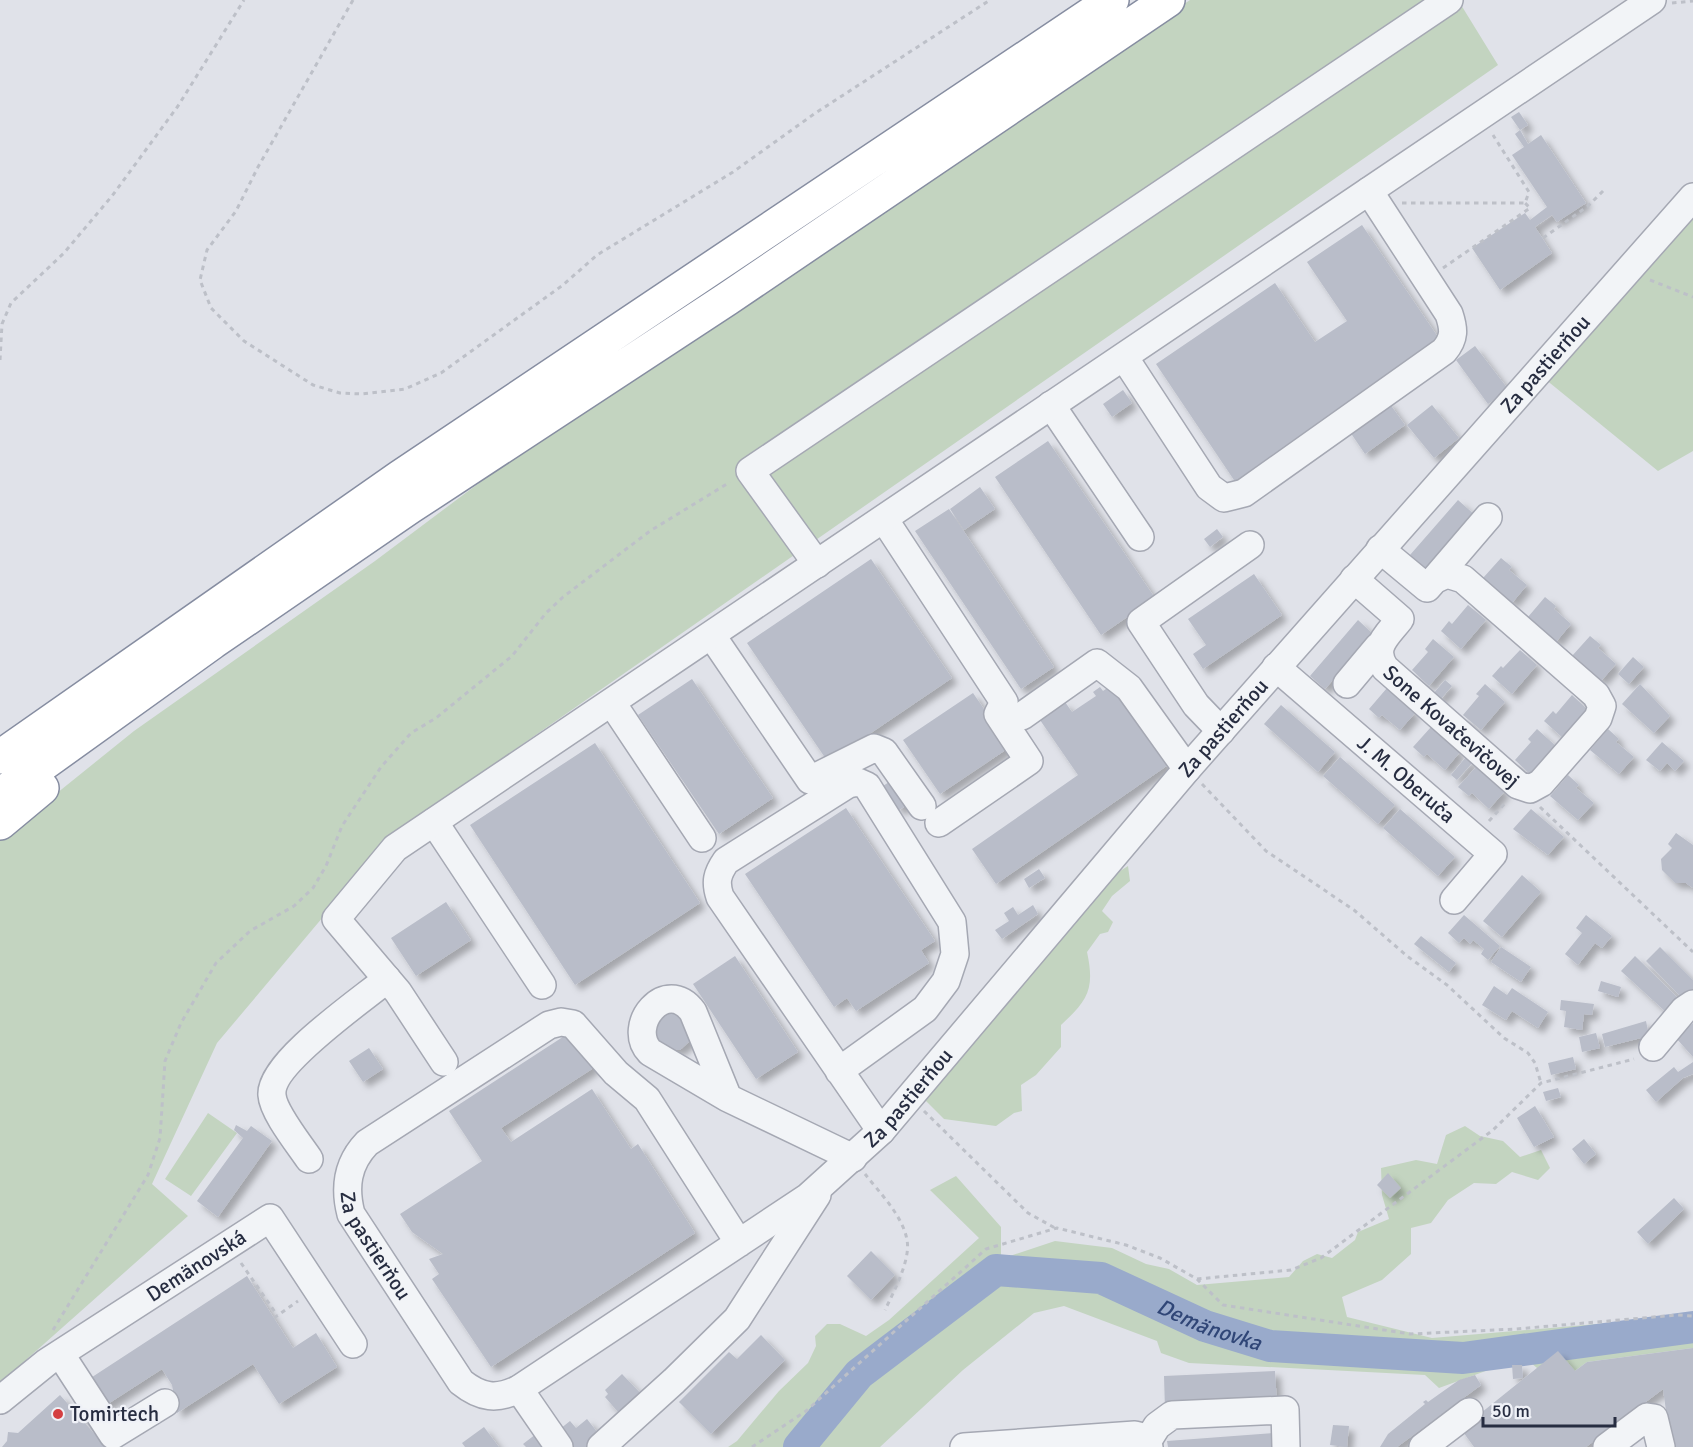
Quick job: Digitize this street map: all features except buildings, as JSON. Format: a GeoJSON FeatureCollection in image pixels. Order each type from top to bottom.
{"type":"FeatureCollection","features":[{"type":"Feature","properties":{"kind":"highway"},"geometry":{"type":"LineString","coordinates":[[0,757],[400,477],[1112,0]]}},
{"type":"Feature","properties":{"kind":"highway"},"geometry":{"type":"LineString","coordinates":[[0,795],[213,642],[410,507],[727,299],[1168,0]]}},
{"type":"Feature","properties":{"kind":"highway"},"geometry":{"type":"LineString","coordinates":[[0,824],[213,642]]}},
{"type":"Feature","properties":{"kind":"highway"},"geometry":{"type":"LineString","coordinates":[[0,746],[36,730]]}},
{"type":"Feature","properties":{"kind":"street"},"geometry":{"type":"LineString","coordinates":[[817,564],[750,471],[1449,0]]}},
{"type":"Feature","properties":{"kind":"street"},"geometry":{"type":"LineString","coordinates":[[444,1062],[387,979],[336,919],[396,848],[1124,357],[1373,197],[1481,115],[1652,0]]}},
{"type":"Feature","properties":{"kind":"street"},"geometry":{"type":"LineString","coordinates":[[1124,357],[1209,487],[1224,498],[1235,497],[1444,351],[1454,334],[1449,314],[1373,197]]}},
{"type":"Feature","properties":{"kind":"street","name":"Za pastierňou"},"geometry":{"type":"LineString","coordinates":[[739,1243],[647,1099],[616,1073],[573,1024],[561,1022],[549,1025],[367,1143],[352,1163],[346,1189],[351,1214],[461,1382],[489,1397],[506,1395],[519,1389],[739,1243],[822,1186],[881,1131],[911,1099],[1187,769],[1693,197]]}},
{"type":"Feature","properties":{"kind":"street"},"geometry":{"type":"LineString","coordinates":[[1052,405],[1140,537]]}},
{"type":"Feature","properties":{"kind":"street","name":"Sone Kovačevičovej"},"geometry":{"type":"LineString","coordinates":[[1431,584],[1447,574],[1462,579],[1596,695],[1602,706],[1598,718],[1540,783],[1525,787],[1385,668],[1378,654],[1378,647],[1401,619],[1488,517]]}},
{"type":"Feature","properties":{"kind":"street"},"geometry":{"type":"LineString","coordinates":[[712,636],[810,780],[874,747],[884,752],[930,814],[1029,761],[998,714],[1004,702],[884,519]]}},
{"type":"Feature","properties":{"kind":"street"},"geometry":{"type":"LineString","coordinates":[[1221,731],[1196,705],[1141,622],[1250,545]]}},
{"type":"Feature","properties":{"kind":"street"},"geometry":{"type":"LineString","coordinates":[[1380,549],[1431,584]]}},
{"type":"Feature","properties":{"kind":"street"},"geometry":{"type":"LineString","coordinates":[[1354,579],[1401,619]]}},
{"type":"Feature","properties":{"kind":"street"},"geometry":{"type":"LineString","coordinates":[[1347,684],[1378,647]]}},
{"type":"Feature","properties":{"kind":"street"},"geometry":{"type":"LineString","coordinates":[[1022,716],[1097,663],[1129,688],[1187,769]]}},
{"type":"Feature","properties":{"kind":"street","name":"J. M. Oberuča"},"geometry":{"type":"LineString","coordinates":[[1276,667],[1493,854],[1454,900]]}},
{"type":"Feature","properties":{"kind":"street"},"geometry":{"type":"LineString","coordinates":[[612,703],[702,838]]}},
{"type":"Feature","properties":{"kind":"street"},"geometry":{"type":"LineString","coordinates":[[839,1071],[925,1009],[946,981],[955,954],[952,922],[867,786],[858,782],[848,784],[726,861],[719,872],[716,885],[720,897],[839,1071],[881,1131]]}},
{"type":"Feature","properties":{"kind":"street"},"geometry":{"type":"LineString","coordinates":[[434,822],[542,985]]}},
{"type":"Feature","properties":{"kind":"street"},"geometry":{"type":"LineString","coordinates":[[309,1159],[276,1107],[272,1095],[275,1080],[292,1056],[387,979]]}},
{"type":"Feature","properties":{"kind":"street"},"geometry":{"type":"LineString","coordinates":[[1653,1047],[1684,1010],[1693,1004]]}},
{"type":"Feature","properties":{"kind":"street"},"geometry":{"type":"LineString","coordinates":[[728,1098],[853,1158]]}},
{"type":"Feature","properties":{"kind":"street"},"geometry":{"type":"LineString","coordinates":[[601,1447],[737,1319],[822,1186]]}},
{"type":"Feature","properties":{"kind":"street","name":"Demänovská"},"geometry":{"type":"LineString","coordinates":[[0,1400],[47,1362],[270,1218],[353,1344]]}},
{"type":"Feature","properties":{"kind":"street"},"geometry":{"type":"LineString","coordinates":[[61,1355],[113,1435],[165,1403]]}},
{"type":"Feature","properties":{"kind":"street"},"geometry":{"type":"LineString","coordinates":[[519,1389],[559,1447]]}},
{"type":"Feature","properties":{"kind":"street"},"geometry":{"type":"LineString","coordinates":[[964,1447],[1042,1444],[1135,1435],[1148,1445],[1157,1426],[1172,1415],[1285,1410],[1286,1447]]}},
{"type":"Feature","properties":{"kind":"street"},"geometry":{"type":"LineString","coordinates":[[1423,1447],[1469,1412]]}},
{"type":"Feature","properties":{"kind":"street"},"geometry":{"type":"LineString","coordinates":[[1607,1447],[1647,1417],[1654,1418],[1657,1423],[1661,1447]]}},
{"type":"Feature","properties":{"kind":"path"},"geometry":{"type":"LineString","coordinates":[[0,360],[2,324],[12,303],[64,253],[112,196],[178,106],[244,0]]}},
{"type":"Feature","properties":{"kind":"path"},"geometry":{"type":"LineString","coordinates":[[353,0],[258,167],[236,211],[207,250],[200,280],[211,308],[244,340],[312,385],[339,393],[362,394],[405,389],[441,373],[471,354],[563,285],[597,255],[733,172],[814,114],[990,0]]}},
{"type":"Feature","properties":{"kind":"path"},"geometry":{"type":"LineString","coordinates":[[1481,115],[1529,192],[1526,203]]}},
{"type":"Feature","properties":{"kind":"path"},"geometry":{"type":"LineString","coordinates":[[1542,238],[1588,206],[1606,188]]}},
{"type":"Feature","properties":{"kind":"path"},"geometry":{"type":"LineString","coordinates":[[1373,197],[1526,203],[1530,208],[1427,279]]}},
{"type":"Feature","properties":{"kind":"path"},"geometry":{"type":"LineString","coordinates":[[1629,270],[1693,297]]}},
{"type":"Feature","properties":{"kind":"path"},"geometry":{"type":"LineString","coordinates":[[1187,769],[1266,851],[1354,910],[1407,956],[1447,985],[1503,1038],[1528,1053],[1535,1063],[1541,1083]]}},
{"type":"Feature","properties":{"kind":"path"},"geometry":{"type":"LineString","coordinates":[[1474,838],[1525,787],[1535,802],[1693,952]]}},
{"type":"Feature","properties":{"kind":"path"},"geometry":{"type":"LineString","coordinates":[[1197,1279],[1291,1270],[1321,1258],[1493,1130],[1541,1083],[1639,1058],[1653,1047]]}},
{"type":"Feature","properties":{"kind":"path"},"geometry":{"type":"LineString","coordinates":[[911,1099],[1028,1213],[1057,1228],[1126,1245],[1160,1258],[1197,1279],[1223,1305],[1410,1334],[1516,1329],[1677,1314],[1693,1316]]}},
{"type":"Feature","properties":{"kind":"path"},"geometry":{"type":"LineString","coordinates":[[853,1158],[887,1203],[907,1239],[897,1287],[885,1310]]}},
{"type":"Feature","properties":{"kind":"path"},"geometry":{"type":"LineString","coordinates":[[752,1447],[806,1411],[986,1249],[1057,1228]]}},
{"type":"Feature","properties":{"kind":"path"},"geometry":{"type":"LineString","coordinates":[[241,1263],[275,1317],[317,1289]]}},
{"type":"Feature","properties":{"kind":"green space"},"geometry":{"type":"Polygon","coordinates":[[[1190,0],[1458,0],[1498,65],[392,835],[217,1043],[152,1184],[188,1216],[27,1359],[3,1390],[0,1386],[0,839],[134,731],[375,561],[511,459],[1190,0]]]}},
{"type":"Feature","properties":{"kind":"green space"},"geometry":{"type":"Polygon","coordinates":[[[1693,207],[1693,451],[1658,471],[1545,379],[1693,207]]]}},
{"type":"Feature","properties":{"kind":"green space"},"geometry":{"type":"Polygon","coordinates":[[[1128,866],[1130,881],[1112,896],[1102,911],[1113,922],[1108,932],[1100,934],[1087,952],[1090,976],[1087,993],[1078,1008],[1061,1025],[1061,1047],[1036,1075],[1021,1085],[1022,1111],[1014,1113],[996,1126],[944,1119],[926,1101],[928,1091],[1098,885],[1128,866]]]}},
{"type":"Feature","properties":{"kind":"green space"},"geometry":{"type":"Polygon","coordinates":[[[208,1113],[237,1133],[191,1196],[165,1179],[208,1113]]]}},
{"type":"Feature","properties":{"kind":"green space"},"geometry":{"type":"Polygon","coordinates":[[[1465,1126],[1480,1136],[1503,1141],[1520,1157],[1541,1150],[1550,1168],[1538,1180],[1512,1172],[1496,1184],[1474,1183],[1448,1200],[1431,1223],[1411,1228],[1411,1254],[1382,1280],[1342,1297],[1347,1317],[1432,1338],[1678,1317],[1693,1318],[1693,1348],[1587,1362],[1575,1371],[1537,1368],[1524,1357],[1439,1388],[1425,1375],[1189,1363],[1161,1353],[1157,1341],[1064,1306],[1034,1313],[963,1370],[880,1447],[728,1447],[737,1441],[779,1391],[808,1363],[816,1346],[815,1336],[827,1324],[840,1324],[866,1336],[889,1320],[979,1238],[930,1190],[956,1176],[1001,1227],[1001,1259],[1055,1241],[1112,1248],[1146,1264],[1169,1269],[1197,1285],[1289,1277],[1303,1261],[1317,1254],[1332,1258],[1355,1240],[1358,1232],[1389,1219],[1382,1195],[1381,1168],[1416,1160],[1437,1164],[1446,1135],[1465,1126]]]}},
{"type":"Feature","properties":{"kind":"waterway","name":"Demänovka"},"geometry":{"type":"LineString","coordinates":[[799,1447],[859,1374],[996,1270],[1101,1278],[1205,1326],[1270,1346],[1463,1358],[1693,1327]]}},
{"type":"Feature","properties":{"kind":"place","name":"Tomirtech"},"geometry":{"type":"Point","coordinates":[58,1414]}}]}
